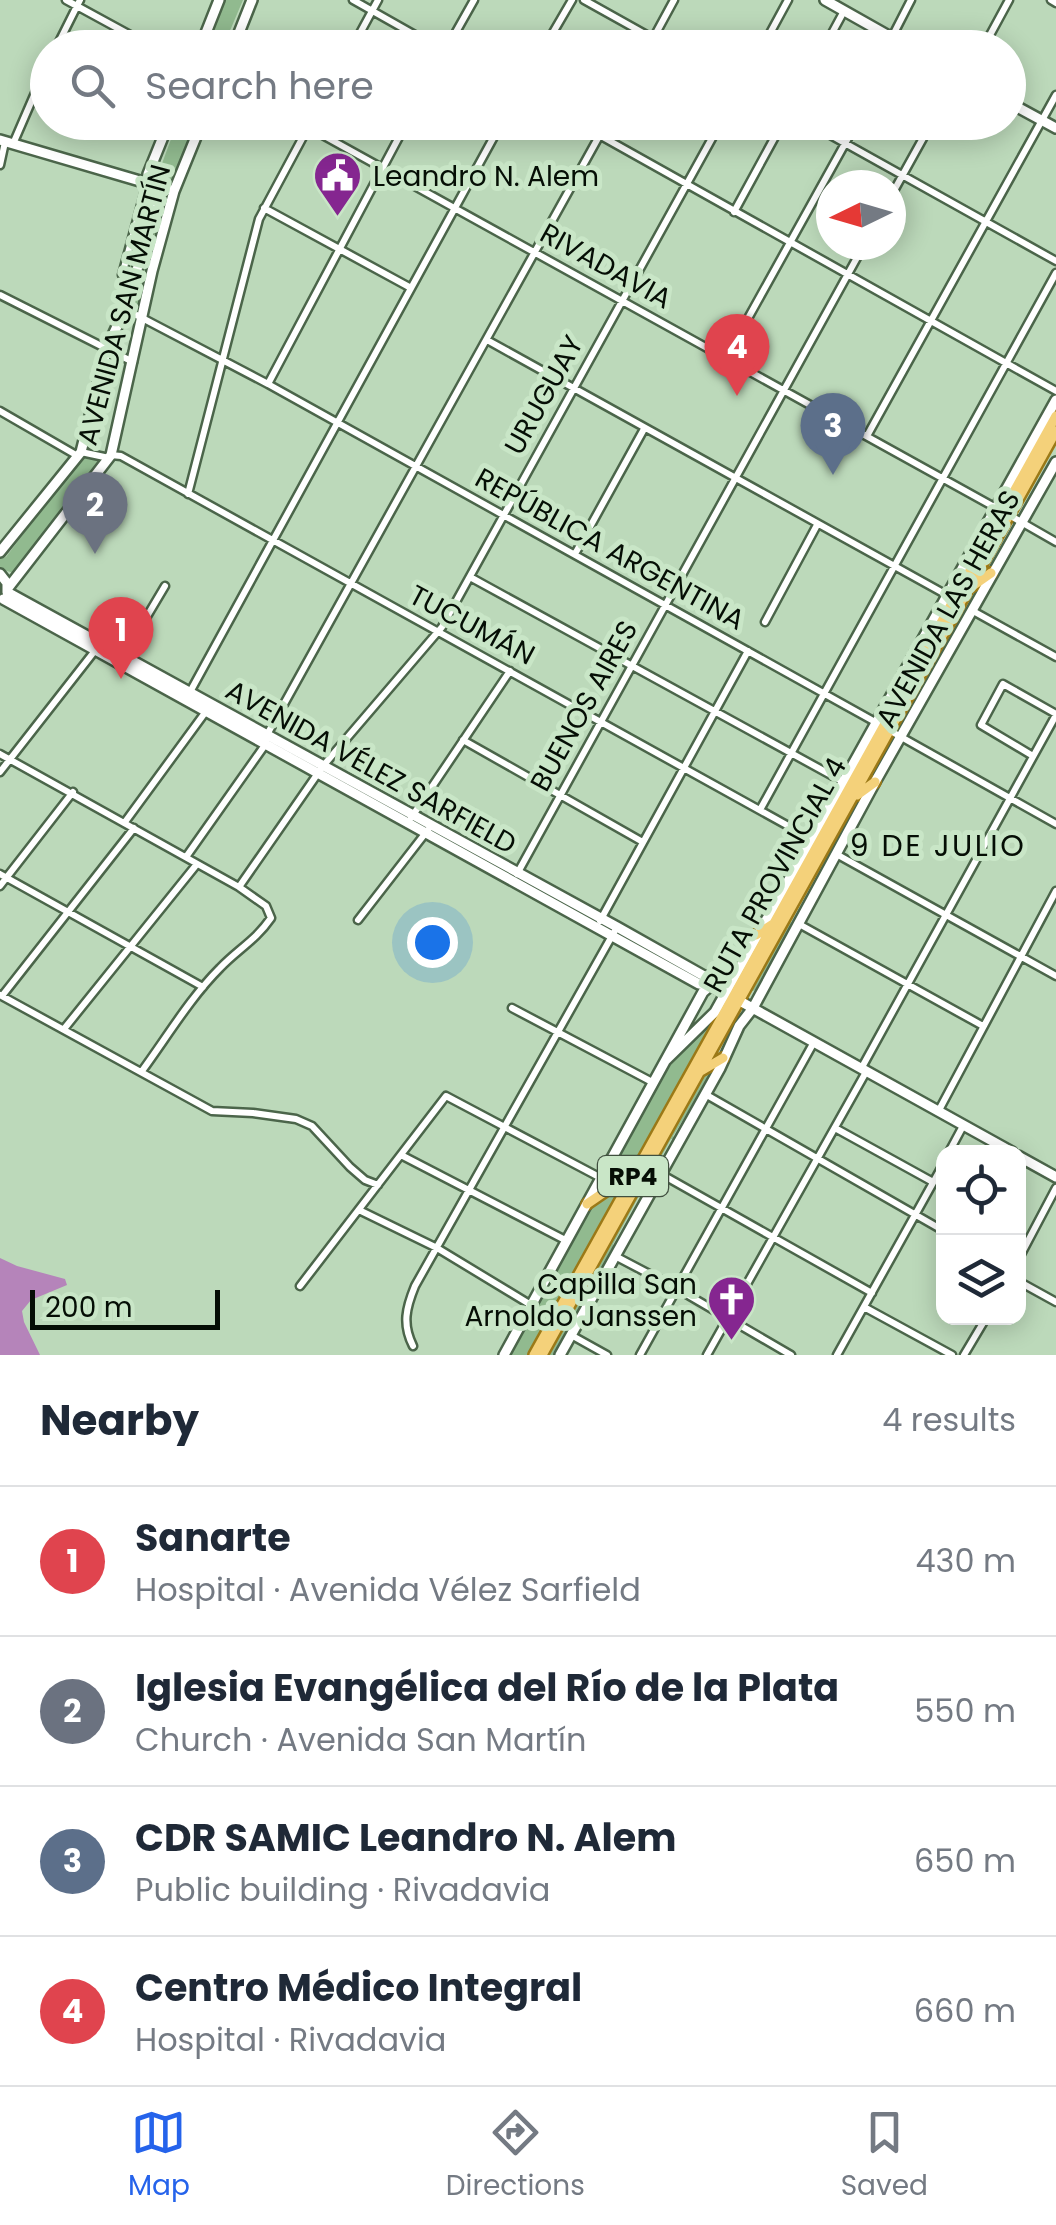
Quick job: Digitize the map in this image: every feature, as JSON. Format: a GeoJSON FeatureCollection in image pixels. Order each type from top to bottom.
{"type":"FeatureCollection","features":[{"type":"Feature","properties":{"kind":"main road"},"geometry":{"type":"LineString","coordinates":[[207,30],[219,0]]}},
{"type":"Feature","properties":{"kind":"main road"},"geometry":{"type":"LineString","coordinates":[[240,30],[252,0]]}},
{"type":"Feature","properties":{"kind":"main road"},"geometry":{"type":"LineString","coordinates":[[825,0],[877,30]]}},
{"type":"Feature","properties":{"kind":"main road"},"geometry":{"type":"LineString","coordinates":[[1026,112],[1056,128]]}},
{"type":"Feature","properties":{"kind":"main road","name":"AVENIDA SAN MARTÍN"},"geometry":{"type":"LineString","coordinates":[[0,552],[78,454],[107,348],[124,309],[152,213],[148,174],[162,140]]}},
{"type":"Feature","properties":{"kind":"main road","name":"AVENIDA SAN MARTÍN"},"geometry":{"type":"LineString","coordinates":[[4,595],[110,456],[140,316],[174,191],[195,140]]}},
{"type":"Feature","properties":{"kind":"main road"},"geometry":{"type":"LineString","coordinates":[[6,142],[174,191]]}},
{"type":"Feature","properties":{"kind":"main road","name":"AVENIDA LAS HERAS"},"geometry":{"type":"LineString","coordinates":[[666,1060],[732,997],[756,935],[842,781],[882,726],[945,594],[1003,512],[1024,456],[1056,400]]}},
{"type":"Feature","properties":{"kind":"main road","name":"RUTA PROVINCIAL 4"},"geometry":{"type":"LineString","coordinates":[[534,1355],[1056,416]]}},
{"type":"Feature","properties":{"kind":"main road","name":"RUTA PROVINCIAL 4"},"geometry":{"type":"LineString","coordinates":[[542,1355],[699,1073],[732,997],[851,800],[882,726],[968,588],[1003,512],[1056,431]]}},
{"type":"Feature","properties":{"kind":"main road"},"geometry":{"type":"LineString","coordinates":[[1024,456],[1041,444]]}},
{"type":"Feature","properties":{"kind":"main road","name":"AVENIDA LAS HERAS"},"geometry":{"type":"LineString","coordinates":[[560,1355],[1056,462]]}},
{"type":"Feature","properties":{"kind":"main road"},"geometry":{"type":"LineString","coordinates":[[0,574],[4,595]]}},
{"type":"Feature","properties":{"kind":"main road"},"geometry":{"type":"LineString","coordinates":[[968,588],[992,574]]}},
{"type":"Feature","properties":{"kind":"main road","name":"AVENIDA VÉLEZ SARFIELD"},"geometry":{"type":"LineString","coordinates":[[4,595],[429,830],[704,976],[711,985],[999,1145]]}},
{"type":"Feature","properties":{"kind":"main road","name":"AVENIDA VÉLEZ SARFIELD"},"geometry":{"type":"LineString","coordinates":[[98,646],[124,655],[190,692],[208,708]]}},
{"type":"Feature","properties":{"kind":"main road"},"geometry":{"type":"LineString","coordinates":[[851,800],[875,782]]}},
{"type":"Feature","properties":{"kind":"main road"},"geometry":{"type":"LineString","coordinates":[[756,935],[775,922]]}},
{"type":"Feature","properties":{"kind":"main road"},"geometry":{"type":"LineString","coordinates":[[504,1355],[703,992],[711,985]]}},
{"type":"Feature","properties":{"kind":"main road"},"geometry":{"type":"LineString","coordinates":[[699,1073],[722,1058]]}},
{"type":"Feature","properties":{"kind":"main road","name":"AVENIDA VÉLEZ SARFIELD"},"geometry":{"type":"LineString","coordinates":[[1026,1160],[1056,1176]]}},
{"type":"Feature","properties":{"kind":"main road"},"geometry":{"type":"LineString","coordinates":[[587,1204],[637,1169]]}},
{"type":"Feature","properties":{"kind":"street"},"geometry":{"type":"LineString","coordinates":[[66,0],[79,3],[124,30]]}},
{"type":"Feature","properties":{"kind":"street"},"geometry":{"type":"LineString","coordinates":[[353,0],[407,30]]}},
{"type":"Feature","properties":{"kind":"street"},"geometry":{"type":"LineString","coordinates":[[361,30],[378,0]]}},
{"type":"Feature","properties":{"kind":"street"},"geometry":{"type":"LineString","coordinates":[[457,30],[474,0]]}},
{"type":"Feature","properties":{"kind":"street"},"geometry":{"type":"LineString","coordinates":[[554,30],[572,0]]}},
{"type":"Feature","properties":{"kind":"street"},"geometry":{"type":"LineString","coordinates":[[584,0],[638,30]]}},
{"type":"Feature","properties":{"kind":"street"},"geometry":{"type":"LineString","coordinates":[[657,30],[674,0]]}},
{"type":"Feature","properties":{"kind":"street"},"geometry":{"type":"LineString","coordinates":[[772,30],[788,0]]}},
{"type":"Feature","properties":{"kind":"street"},"geometry":{"type":"LineString","coordinates":[[904,30],[912,0]]}},
{"type":"Feature","properties":{"kind":"street"},"geometry":{"type":"LineString","coordinates":[[992,30],[1010,0]]}},
{"type":"Feature","properties":{"kind":"street"},"geometry":{"type":"LineString","coordinates":[[65,30],[79,3]]}},
{"type":"Feature","properties":{"kind":"street"},"geometry":{"type":"LineString","coordinates":[[834,30],[844,11]]}},
{"type":"Feature","properties":{"kind":"street"},"geometry":{"type":"LineString","coordinates":[[866,436],[1056,95]]}},
{"type":"Feature","properties":{"kind":"street"},"geometry":{"type":"LineString","coordinates":[[0,166],[6,142],[30,97]]}},
{"type":"Feature","properties":{"kind":"street"},"geometry":{"type":"LineString","coordinates":[[188,494],[264,208],[302,140]]}},
{"type":"Feature","properties":{"kind":"street","name":"RIVADAVIA"},"geometry":{"type":"LineString","coordinates":[[335,140],[1021,522]]}},
{"type":"Feature","properties":{"kind":"street"},"geometry":{"type":"LineString","coordinates":[[268,384],[397,140]]}},
{"type":"Feature","properties":{"kind":"street"},"geometry":{"type":"LineString","coordinates":[[190,692],[492,140]]}},
{"type":"Feature","properties":{"kind":"street"},"geometry":{"type":"LineString","coordinates":[[186,857],[266,740],[597,140]]}},
{"type":"Feature","properties":{"kind":"street"},"geometry":{"type":"LineString","coordinates":[[609,140],[1056,391]]}},
{"type":"Feature","properties":{"kind":"street","name":"URUGUAY"},"geometry":{"type":"LineString","coordinates":[[239,887],[321,771],[438,632],[711,140]]}},
{"type":"Feature","properties":{"kind":"street"},"geometry":{"type":"LineString","coordinates":[[734,212],[773,140]]}},
{"type":"Feature","properties":{"kind":"street"},"geometry":{"type":"LineString","coordinates":[[840,140],[893,170]]}},
{"type":"Feature","properties":{"kind":"street"},"geometry":{"type":"LineString","coordinates":[[726,358],[848,140]]}},
{"type":"Feature","properties":{"kind":"street"},"geometry":{"type":"LineString","coordinates":[[905,170],[922,140]]}},
{"type":"Feature","properties":{"kind":"street"},"geometry":{"type":"LineString","coordinates":[[906,177],[1056,261]]}},
{"type":"Feature","properties":{"kind":"street"},"geometry":{"type":"LineString","coordinates":[[122,275],[148,182]]}},
{"type":"Feature","properties":{"kind":"street"},"geometry":{"type":"LineString","coordinates":[[264,208],[412,288]]}},
{"type":"Feature","properties":{"kind":"street","name":"BUENOS AIRES"},"geometry":{"type":"LineString","coordinates":[[516,877],[856,260]]}},
{"type":"Feature","properties":{"kind":"street"},"geometry":{"type":"LineString","coordinates":[[760,808],[1056,272]]}},
{"type":"Feature","properties":{"kind":"street"},"geometry":{"type":"LineString","coordinates":[[0,295],[133,362]]}},
{"type":"Feature","properties":{"kind":"street","name":"REPÚBLICA ARGENTINA"},"geometry":{"type":"LineString","coordinates":[[124,309],[338,422],[1056,824]]}},
{"type":"Feature","properties":{"kind":"street"},"geometry":{"type":"LineString","coordinates":[[487,340],[945,594]]}},
{"type":"Feature","properties":{"kind":"street","name":"TUCUMÁN"},"geometry":{"type":"LineString","coordinates":[[0,411],[78,454],[121,456],[810,838]]}},
{"type":"Feature","properties":{"kind":"street"},"geometry":{"type":"LineString","coordinates":[[574,554],[645,428]]}},
{"type":"Feature","properties":{"kind":"street"},"geometry":{"type":"LineString","coordinates":[[1021,522],[1056,542]]}},
{"type":"Feature","properties":{"kind":"street"},"geometry":{"type":"LineString","coordinates":[[764,622],[818,525]]}},
{"type":"Feature","properties":{"kind":"street"},"geometry":{"type":"LineString","coordinates":[[470,577],[842,781]]}},
{"type":"Feature","properties":{"kind":"street"},"geometry":{"type":"LineString","coordinates":[[124,655],[165,586]]}},
{"type":"Feature","properties":{"kind":"street"},"geometry":{"type":"LineString","coordinates":[[974,611],[1056,657]]}},
{"type":"Feature","properties":{"kind":"street"},"geometry":{"type":"LineString","coordinates":[[0,772],[98,646]]}},
{"type":"Feature","properties":{"kind":"street"},"geometry":{"type":"LineString","coordinates":[[600,922],[748,651]]}},
{"type":"Feature","properties":{"kind":"street"},"geometry":{"type":"LineString","coordinates":[[410,819],[510,671]]}},
{"type":"Feature","properties":{"kind":"street"},"geometry":{"type":"LineString","coordinates":[[707,1355],[1056,714],[1004,684],[981,725],[1033,756]]}},
{"type":"Feature","properties":{"kind":"street"},"geometry":{"type":"LineString","coordinates":[[125,822],[208,708]]}},
{"type":"Feature","properties":{"kind":"street"},"geometry":{"type":"LineString","coordinates":[[463,740],[641,841]]}},
{"type":"Feature","properties":{"kind":"street"},"geometry":{"type":"LineString","coordinates":[[0,754],[73,792],[266,906],[271,918],[255,940],[221,966],[142,1071]]}},
{"type":"Feature","properties":{"kind":"street"},"geometry":{"type":"LineString","coordinates":[[0,886],[4,875],[73,792]]}},
{"type":"Feature","properties":{"kind":"street"},"geometry":{"type":"LineString","coordinates":[[134,828],[1,996],[212,1111],[296,1119],[312,1126],[350,1167],[378,1185]]}},
{"type":"Feature","properties":{"kind":"street"},"geometry":{"type":"LineString","coordinates":[[358,920],[429,830]]}},
{"type":"Feature","properties":{"kind":"street"},"geometry":{"type":"LineString","coordinates":[[838,855],[1056,976]]}},
{"type":"Feature","properties":{"kind":"street"},"geometry":{"type":"LineString","coordinates":[[64,1029],[197,864]]}},
{"type":"Feature","properties":{"kind":"street"},"geometry":{"type":"LineString","coordinates":[[4,875],[204,987]]}},
{"type":"Feature","properties":{"kind":"street"},"geometry":{"type":"LineString","coordinates":[[938,1112],[1056,892]]}},
{"type":"Feature","properties":{"kind":"street"},"geometry":{"type":"LineString","coordinates":[[799,924],[983,1026]]}},
{"type":"Feature","properties":{"kind":"street"},"geometry":{"type":"LineString","coordinates":[[413,1346],[406,1331],[409,1300],[615,930]]}},
{"type":"Feature","properties":{"kind":"street"},"geometry":{"type":"LineString","coordinates":[[512,1008],[654,1083]]}},
{"type":"Feature","properties":{"kind":"street"},"geometry":{"type":"LineString","coordinates":[[640,1355],[814,1042]]}},
{"type":"Feature","properties":{"kind":"street"},"geometry":{"type":"LineString","coordinates":[[705,1094],[936,1227]]}},
{"type":"Feature","properties":{"kind":"street"},"geometry":{"type":"LineString","coordinates":[[300,1286],[446,1096],[601,1178]]}},
{"type":"Feature","properties":{"kind":"street"},"geometry":{"type":"LineString","coordinates":[[953,1145],[964,1126]]}},
{"type":"Feature","properties":{"kind":"street"},"geometry":{"type":"LineString","coordinates":[[834,1128],[933,1182]]}},
{"type":"Feature","properties":{"kind":"street"},"geometry":{"type":"LineString","coordinates":[[401,1155],[567,1241]]}},
{"type":"Feature","properties":{"kind":"street"},"geometry":{"type":"LineString","coordinates":[[661,1174],[872,1293]]}},
{"type":"Feature","properties":{"kind":"street"},"geometry":{"type":"LineString","coordinates":[[837,1355],[936,1177]]}},
{"type":"Feature","properties":{"kind":"street"},"geometry":{"type":"LineString","coordinates":[[1026,1245],[1056,1188]]}},
{"type":"Feature","properties":{"kind":"street"},"geometry":{"type":"LineString","coordinates":[[358,1210],[437,1248],[531,1305]]}},
{"type":"Feature","properties":{"kind":"street"},"geometry":{"type":"LineString","coordinates":[[615,1256],[791,1355]]}},
{"type":"Feature","properties":{"kind":"street"},"geometry":{"type":"LineString","coordinates":[[1026,1285],[1056,1302]]}},
{"type":"Feature","properties":{"kind":"street"},"geometry":{"type":"LineString","coordinates":[[864,1307],[952,1355]]}},
{"type":"Feature","properties":{"kind":"street"},"geometry":{"type":"LineString","coordinates":[[964,1355],[982,1325]]}},
{"type":"Feature","properties":{"kind":"street"},"geometry":{"type":"LineString","coordinates":[[571,1335],[607,1355]]}},
{"type":"Feature","properties":{"kind":"green space"},"geometry":{"type":"Polygon","coordinates":[[[225,0],[243,0],[230,30],[213,30],[225,0]]]}},
{"type":"Feature","properties":{"kind":"green space"},"geometry":{"type":"Polygon","coordinates":[[[171,140],[193,140],[177,184],[157,177],[171,140]]]}},
{"type":"Feature","properties":{"kind":"green space"},"geometry":{"type":"Polygon","coordinates":[[[160,194],[167,197],[140,312],[130,307],[160,194]]]}},
{"type":"Feature","properties":{"kind":"green space"},"geometry":{"type":"Polygon","coordinates":[[[81,457],[97,459],[100,464],[90,477],[84,477],[59,511],[58,520],[14,573],[0,569],[0,558],[6,557],[81,457]]]}},
{"type":"Feature","properties":{"kind":"green space"},"geometry":{"type":"Polygon","coordinates":[[[863,794],[862,802],[855,804],[836,839],[838,844],[828,862],[822,863],[790,921],[792,926],[757,990],[752,991],[751,986],[853,802],[863,794]]]}},
{"type":"Feature","properties":{"kind":"green space"},"geometry":{"type":"Polygon","coordinates":[[[720,1013],[637,1166],[597,1193],[663,1072],[720,1013]]]}},
{"type":"Feature","properties":{"kind":"green space"},"geometry":{"type":"Polygon","coordinates":[[[717,1065],[673,1136],[676,1139],[671,1139],[653,1181],[647,1181],[642,1191],[645,1195],[639,1196],[556,1355],[546,1355],[700,1076],[717,1065]]]}},
{"type":"Feature","properties":{"kind":"green space"},"geometry":{"type":"Polygon","coordinates":[[[626,1182],[531,1355],[507,1355],[587,1209],[626,1182]]]}},
{"type":"Feature","properties":{"kind":"shaded area"},"geometry":{"type":"Polygon","coordinates":[[[0,1258],[65,1279],[67,1285],[31,1300],[22,1311],[40,1355],[0,1355],[0,1258]]]}},
{"type":"Feature","properties":{"kind":"place","name":"Leandro N. Alem"},"geometry":{"type":"Point","coordinates":[338,218]}},
{"type":"Feature","properties":{"kind":"place","name":"Centro Médico Integral"},"geometry":{"type":"Point","coordinates":[737,396]}},
{"type":"Feature","properties":{"kind":"place","name":"CDR SAMIC Leandro N. Alem"},"geometry":{"type":"Point","coordinates":[833,475]}},
{"type":"Feature","properties":{"kind":"place","name":"Iglesia Evangélica del Río de la Plata"},"geometry":{"type":"Point","coordinates":[95,554]}},
{"type":"Feature","properties":{"kind":"place","name":"Sanarte"},"geometry":{"type":"Point","coordinates":[121,679]}},
{"type":"Feature","properties":{"kind":"place","name":"Capilla San Arnoldo Janssen"},"geometry":{"type":"Point","coordinates":[732,1342]}},
{"type":"Feature","properties":{"kind":"district","name":"9 DE JULIO"},"geometry":{"type":"Point","coordinates":[938,845]}}]}
